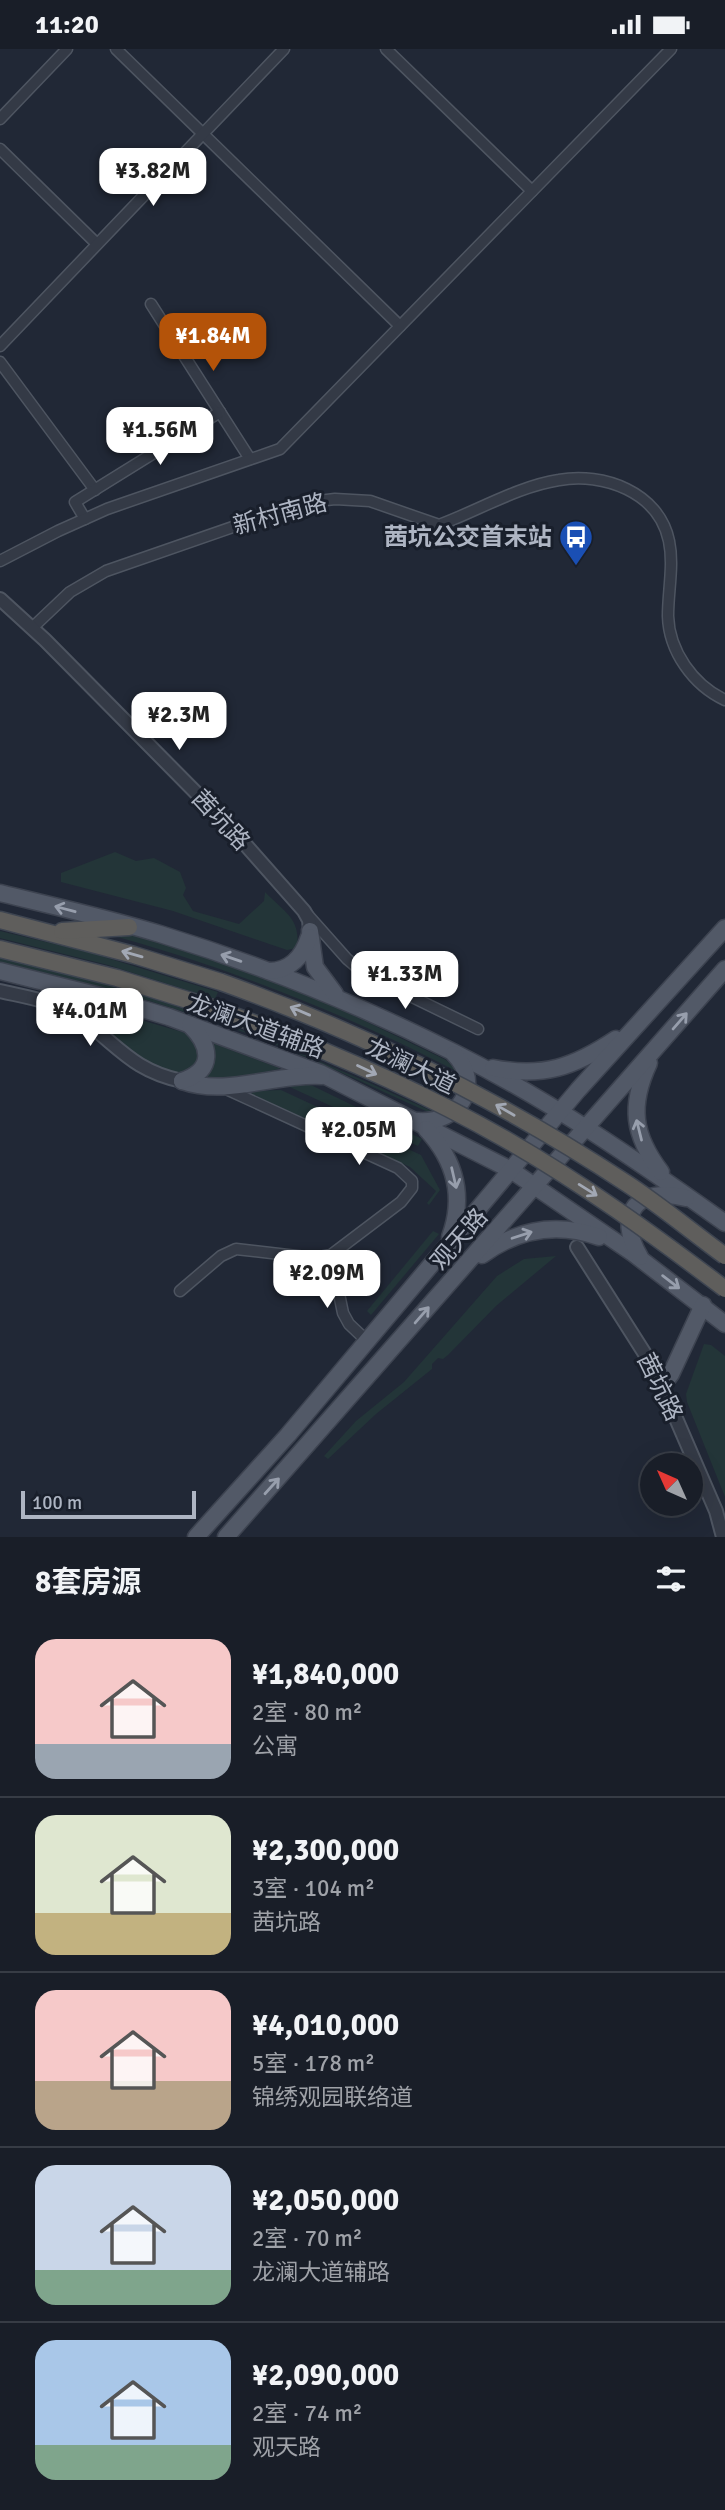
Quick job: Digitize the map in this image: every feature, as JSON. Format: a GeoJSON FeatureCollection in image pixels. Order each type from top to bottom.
{"type":"FeatureCollection","features":[{"type":"Feature","properties":{"kind":"highway","name":"龙澜大道"},"geometry":{"type":"LineString","coordinates":[[0,920],[134,955],[221,982],[357,1035],[488,1100],[628,1184],[725,1256]]}},
{"type":"Feature","properties":{"kind":"highway"},"geometry":{"type":"LineString","coordinates":[[48,932],[130,927]]}},
{"type":"Feature","properties":{"kind":"highway","name":"龙澜大道"},"geometry":{"type":"LineString","coordinates":[[0,949],[117,978],[212,1008],[323,1049],[433,1101],[505,1139],[614,1206],[725,1289]]}},
{"type":"Feature","properties":{"kind":"main road"},"geometry":{"type":"LineString","coordinates":[[0,893],[157,933],[269,971],[347,1002],[450,1051],[560,1111],[675,1186],[725,1223]]}},
{"type":"Feature","properties":{"kind":"main road"},"geometry":{"type":"LineString","coordinates":[[511,1170],[560,1111],[725,927]]}},
{"type":"Feature","properties":{"kind":"main road"},"geometry":{"type":"LineString","coordinates":[[269,971],[286,968],[295,961],[305,947],[310,931]]}},
{"type":"Feature","properties":{"kind":"main road"},"geometry":{"type":"LineString","coordinates":[[310,931],[312,958],[319,975],[347,1002]]}},
{"type":"Feature","properties":{"kind":"main road","name":"观天路"},"geometry":{"type":"LineString","coordinates":[[226,1537],[725,969]]}},
{"type":"Feature","properties":{"kind":"main road","name":"龙澜大道辅路"},"geometry":{"type":"LineString","coordinates":[[0,971],[100,996],[190,1025],[328,1077],[511,1170],[638,1257],[725,1324]]}},
{"type":"Feature","properties":{"kind":"main road"},"geometry":{"type":"LineString","coordinates":[[473,1063],[522,1072],[562,1068],[601,1049],[645,1016]]}},
{"type":"Feature","properties":{"kind":"main road"},"geometry":{"type":"LineString","coordinates":[[182,1081],[201,1071],[207,1059],[203,1040],[190,1025]]}},
{"type":"Feature","properties":{"kind":"main road"},"geometry":{"type":"LineString","coordinates":[[662,1042],[643,1076],[636,1116],[637,1129],[646,1151],[662,1174],[675,1186]]}},
{"type":"Feature","properties":{"kind":"main road"},"geometry":{"type":"LineString","coordinates":[[418,1122],[442,1119],[452,1114],[463,1100],[466,1091],[465,1072],[450,1051]]}},
{"type":"Feature","properties":{"kind":"main road"},"geometry":{"type":"LineString","coordinates":[[182,1081],[194,1085],[220,1086],[288,1078],[328,1077]]}},
{"type":"Feature","properties":{"kind":"main road"},"geometry":{"type":"LineString","coordinates":[[418,1122],[443,1149],[456,1180],[457,1215],[448,1243]]}},
{"type":"Feature","properties":{"kind":"main road","name":"观天路"},"geometry":{"type":"LineString","coordinates":[[196,1537],[288,1435],[511,1170]]}},
{"type":"Feature","properties":{"kind":"main road"},"geometry":{"type":"LineString","coordinates":[[638,1257],[629,1229],[629,1219],[636,1204],[651,1195],[692,1199]]}},
{"type":"Feature","properties":{"kind":"main road"},"geometry":{"type":"LineString","coordinates":[[463,1269],[501,1243],[522,1234],[560,1228],[584,1232],[638,1257]]}},
{"type":"Feature","properties":{"kind":"main road"},"geometry":{"type":"LineString","coordinates":[[662,1386],[671,1374],[703,1305]]}},
{"type":"Feature","properties":{"kind":"street"},"geometry":{"type":"LineString","coordinates":[[0,119],[67,49]]}},
{"type":"Feature","properties":{"kind":"street"},"geometry":{"type":"LineString","coordinates":[[116,49],[400,326]]}},
{"type":"Feature","properties":{"kind":"street"},"geometry":{"type":"LineString","coordinates":[[0,346],[284,49]]}},
{"type":"Feature","properties":{"kind":"street"},"geometry":{"type":"LineString","coordinates":[[386,49],[532,191]]}},
{"type":"Feature","properties":{"kind":"street"},"geometry":{"type":"LineString","coordinates":[[0,561],[107,509],[280,449],[532,191],[664,51]]}},
{"type":"Feature","properties":{"kind":"street"},"geometry":{"type":"LineString","coordinates":[[0,149],[97,244]]}},
{"type":"Feature","properties":{"kind":"street"},"geometry":{"type":"LineString","coordinates":[[151,304],[250,460]]}},
{"type":"Feature","properties":{"kind":"street"},"geometry":{"type":"LineString","coordinates":[[0,362],[95,490]]}},
{"type":"Feature","properties":{"kind":"street"},"geometry":{"type":"LineString","coordinates":[[85,519],[75,502],[220,412]]}},
{"type":"Feature","properties":{"kind":"street","name":"新村南路"},"geometry":{"type":"LineString","coordinates":[[32,628],[70,592],[106,571],[284,507],[321,500],[362,500],[387,505],[439,525],[539,485],[557,480],[592,478],[620,485],[632,492],[660,519],[669,543],[668,617],[673,643],[693,676],[708,690],[725,700]]}},
{"type":"Feature","properties":{"kind":"street","name":"茜坑路"},"geometry":{"type":"LineString","coordinates":[[0,599],[229,826],[304,911],[309,920],[310,931]]}},
{"type":"Feature","properties":{"kind":"street"},"geometry":{"type":"LineString","coordinates":[[304,911],[347,959],[365,974],[478,1029]]}},
{"type":"Feature","properties":{"kind":"street"},"geometry":{"type":"LineString","coordinates":[[0,991],[62,1007],[88,1024],[130,1060],[154,1073],[182,1081]]}},
{"type":"Feature","properties":{"kind":"street"},"geometry":{"type":"LineString","coordinates":[[180,1291],[221,1256],[236,1249],[314,1258],[331,1255],[401,1202],[412,1188],[412,1181],[398,1168],[220,1086]]}},
{"type":"Feature","properties":{"kind":"street","name":"茜坑路"},"geometry":{"type":"LineString","coordinates":[[577,1247],[645,1354],[662,1386],[716,1511],[723,1537]]}},
{"type":"Feature","properties":{"kind":"street"},"geometry":{"type":"LineString","coordinates":[[331,1255],[343,1313],[349,1324],[368,1341]]}},
{"type":"Feature","properties":{"kind":"shaded area"},"geometry":{"type":"Polygon","coordinates":[[[115,852],[136,861],[154,858],[180,872],[186,888],[183,895],[193,911],[239,924],[264,901],[265,892],[294,922],[298,938],[297,948],[287,950],[173,911],[61,882],[61,873],[115,852]]]}},
{"type":"Feature","properties":{"kind":"shaded area"},"geometry":{"type":"Polygon","coordinates":[[[0,931],[88,952],[218,992],[215,999],[108,965],[0,938],[0,931]]]}},
{"type":"Feature","properties":{"kind":"shaded area"},"geometry":{"type":"Polygon","coordinates":[[[100,932],[166,942],[286,983],[446,1060],[460,1073],[373,1030],[284,993],[193,960],[100,932]]]}},
{"type":"Feature","properties":{"kind":"shaded area"},"geometry":{"type":"Polygon","coordinates":[[[0,958],[96,982],[190,1011],[316,1060],[440,1115],[246,1033],[124,994],[0,962],[0,958]]]}},
{"type":"Feature","properties":{"kind":"shaded area"},"geometry":{"type":"Polygon","coordinates":[[[58,996],[189,1034],[196,1039],[200,1061],[184,1074],[156,1068],[131,1053],[82,1012],[52,997],[58,996]]]}},
{"type":"Feature","properties":{"kind":"shaded area"},"geometry":{"type":"Polygon","coordinates":[[[207,1041],[279,1069],[231,1079],[201,1079],[212,1062],[207,1041]]]}},
{"type":"Feature","properties":{"kind":"shaded area"},"geometry":{"type":"Polygon","coordinates":[[[281,1083],[313,1086],[422,1139],[418,1146],[281,1083]]]}},
{"type":"Feature","properties":{"kind":"shaded area"},"geometry":{"type":"Polygon","coordinates":[[[281,1090],[421,1155],[440,1190],[429,1205],[427,1203],[436,1191],[410,1167],[252,1094],[253,1091],[281,1090]]]}},
{"type":"Feature","properties":{"kind":"shaded area"},"geometry":{"type":"Polygon","coordinates":[[[433,1231],[439,1234],[371,1315],[367,1311],[433,1231]]]}},
{"type":"Feature","properties":{"kind":"shaded area"},"geometry":{"type":"Polygon","coordinates":[[[556,1256],[496,1306],[448,1355],[443,1359],[438,1358],[432,1364],[432,1369],[376,1414],[328,1459],[324,1456],[356,1421],[404,1382],[497,1276],[524,1259],[556,1256]]]}},
{"type":"Feature","properties":{"kind":"shaded area"},"geometry":{"type":"Polygon","coordinates":[[[704,1344],[711,1345],[725,1356],[725,1497],[687,1402],[686,1394],[704,1344]]]}},
{"type":"Feature","properties":{"kind":"place","name":"茜坑公交首末站"},"geometry":{"type":"Point","coordinates":[576,567]}}]}
